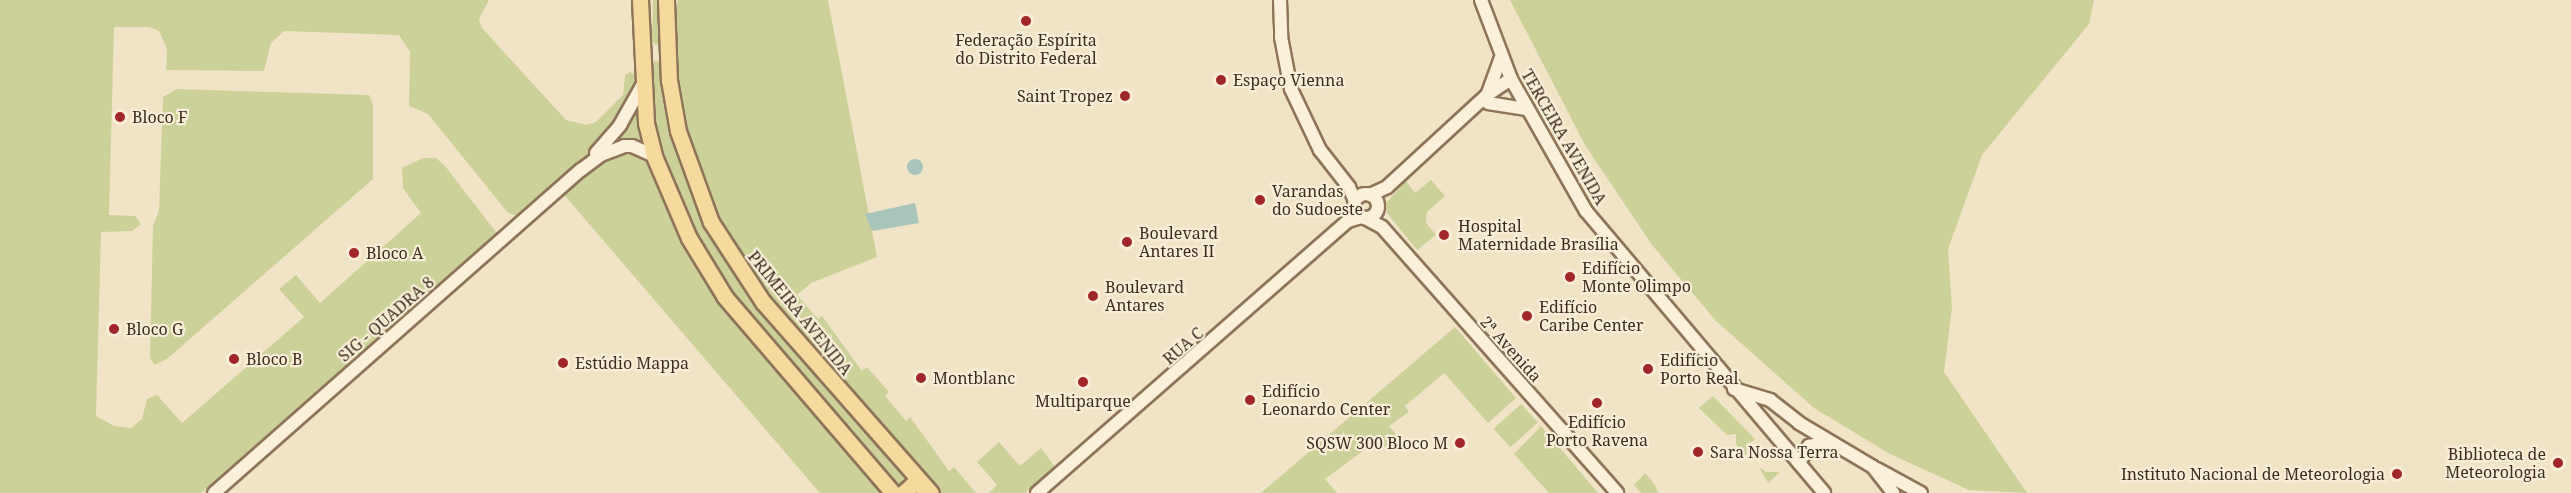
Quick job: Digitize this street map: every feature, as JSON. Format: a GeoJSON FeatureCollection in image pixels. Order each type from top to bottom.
{"type":"FeatureCollection","features":[{"type":"Feature","properties":{"kind":"main road"},"geometry":{"type":"LineString","coordinates":[[640,0],[642,86],[654,156],[689,238],[725,297],[893,493]]}},
{"type":"Feature","properties":{"kind":"main road","name":"PRIMEIRA AVENIDA"},"geometry":{"type":"LineString","coordinates":[[666,0],[666,43],[678,131],[691,175],[724,246],[763,302],[928,489]]}},
{"type":"Feature","properties":{"kind":"main road"},"geometry":{"type":"LineString","coordinates":[[642,42],[654,49],[666,43]]}},
{"type":"Feature","properties":{"kind":"main road"},"geometry":{"type":"LineString","coordinates":[[903,493],[913,484],[928,489]]}},
{"type":"Feature","properties":{"kind":"street"},"geometry":{"type":"LineString","coordinates":[[1280,0],[1281,37],[1291,89],[1320,150],[1364,208]]}},
{"type":"Feature","properties":{"kind":"street","name":"TERCEIRA AVENIDA"},"geometry":{"type":"LineString","coordinates":[[1481,0],[1501,58],[1513,83],[1586,211],[1824,493]]}},
{"type":"Feature","properties":{"kind":"street"},"geometry":{"type":"LineString","coordinates":[[1501,58],[1488,99],[1527,109]]}},
{"type":"Feature","properties":{"kind":"street","name":"RUA C"},"geometry":{"type":"LineString","coordinates":[[1037,493],[1469,114],[1513,83]]}},
{"type":"Feature","properties":{"kind":"street","name":"SIG - QUADRA 8"},"geometry":{"type":"LineString","coordinates":[[581,170],[620,125],[642,86]]}},
{"type":"Feature","properties":{"kind":"street","name":"SIG - QUADRA 8"},"geometry":{"type":"LineString","coordinates":[[214,493],[581,170],[601,155],[624,146],[654,156]]}},
{"type":"Feature","properties":{"kind":"street","name":"2ª Avenida"},"geometry":{"type":"LineString","coordinates":[[1364,208],[1617,493]]}},
{"type":"Feature","properties":{"kind":"street"},"geometry":{"type":"LineString","coordinates":[[1734,388],[1770,400],[1829,442],[1921,493]]}},
{"type":"Feature","properties":{"kind":"street"},"geometry":{"type":"LineString","coordinates":[[1799,463],[1809,446],[1829,442]]}},
{"type":"Feature","properties":{"kind":"street"},"geometry":{"type":"LineString","coordinates":[[1873,467],[1893,493]]}},
{"type":"Feature","properties":{"kind":"green space"},"geometry":{"type":"Polygon","coordinates":[[[0,0],[489,0],[479,19],[482,28],[566,120],[586,125],[596,122],[623,95],[625,75],[630,72],[635,75],[636,86],[627,111],[593,154],[520,217],[508,213],[428,114],[409,106],[410,52],[399,35],[284,31],[271,43],[264,71],[166,70],[167,49],[159,31],[149,27],[114,27],[109,215],[135,216],[141,224],[132,231],[101,232],[96,416],[114,426],[131,428],[142,419],[147,399],[157,395],[182,423],[304,317],[279,289],[296,275],[320,303],[421,213],[403,188],[402,168],[423,158],[436,158],[445,166],[499,236],[201,493],[0,493],[0,0]]]}},
{"type":"Feature","properties":{"kind":"green space"},"geometry":{"type":"Polygon","coordinates":[[[653,0],[661,0],[661,42],[656,45],[652,41],[653,0]]]}},
{"type":"Feature","properties":{"kind":"green space"},"geometry":{"type":"Polygon","coordinates":[[[678,0],[828,0],[877,257],[811,283],[797,295],[818,319],[822,316],[862,371],[867,367],[889,392],[885,396],[906,421],[910,417],[949,471],[954,467],[976,493],[820,493],[560,190],[608,145],[636,109],[650,62],[667,60],[678,0]]]}},
{"type":"Feature","properties":{"kind":"green space"},"geometry":{"type":"Polygon","coordinates":[[[1510,0],[2094,0],[2089,24],[1982,155],[1948,249],[1952,307],[1944,372],[2027,493],[1969,490],[1890,454],[1814,408],[1716,321],[1652,245],[1585,145],[1510,0]]]}},
{"type":"Feature","properties":{"kind":"green space"},"geometry":{"type":"Polygon","coordinates":[[[177,89],[369,95],[373,105],[373,179],[167,359],[155,365],[150,358],[153,226],[159,211],[163,97],[177,89]]]}},
{"type":"Feature","properties":{"kind":"green space"},"geometry":{"type":"Polygon","coordinates":[[[1431,180],[1445,196],[1427,212],[1426,223],[1436,235],[1417,250],[1387,213],[1385,204],[1406,181],[1415,193],[1431,180]]]}},
{"type":"Feature","properties":{"kind":"green space"},"geometry":{"type":"Polygon","coordinates":[[[1455,327],[1516,398],[1488,423],[1444,373],[1405,406],[1409,412],[1389,426],[1398,436],[1379,452],[1371,445],[1325,479],[1337,493],[1261,493],[1455,327]]]}},
{"type":"Feature","properties":{"kind":"green space"},"geometry":{"type":"Polygon","coordinates":[[[1713,396],[1755,439],[1747,446],[1746,457],[1736,444],[1736,434],[1727,435],[1699,408],[1713,396]]]}},
{"type":"Feature","properties":{"kind":"green space"},"geometry":{"type":"Polygon","coordinates":[[[1521,404],[1538,423],[1510,447],[1494,429],[1521,404]]]}},
{"type":"Feature","properties":{"kind":"green space"},"geometry":{"type":"Polygon","coordinates":[[[1541,426],[1598,493],[1549,493],[1514,454],[1541,426]]]}},
{"type":"Feature","properties":{"kind":"green space"},"geometry":{"type":"Polygon","coordinates":[[[999,442],[1020,466],[1041,448],[1055,467],[1025,493],[989,493],[997,485],[977,462],[999,442]]]}},
{"type":"Feature","properties":{"kind":"green space"},"geometry":{"type":"Polygon","coordinates":[[[1759,467],[1766,472],[1780,472],[1768,483],[1759,467]]]}},
{"type":"Feature","properties":{"kind":"green space"},"geometry":{"type":"Polygon","coordinates":[[[1645,473],[1655,485],[1658,493],[1641,493],[1634,485],[1645,473]]]}},
{"type":"Feature","properties":{"kind":"water"},"geometry":{"type":"Polygon","coordinates":[[[915,159],[923,167],[915,175],[907,167],[915,159]]]}},
{"type":"Feature","properties":{"kind":"water"},"geometry":{"type":"Polygon","coordinates":[[[915,203],[919,223],[872,231],[865,214],[915,203]]]}},
{"type":"Feature","properties":{"kind":"place","name":"Federação Espírita do Distrito Federal"},"geometry":{"type":"Point","coordinates":[1026,21]}},
{"type":"Feature","properties":{"kind":"place","name":"Espaço Vienna"},"geometry":{"type":"Point","coordinates":[1221,80]}},
{"type":"Feature","properties":{"kind":"place","name":"Saint Tropez"},"geometry":{"type":"Point","coordinates":[1125,96]}},
{"type":"Feature","properties":{"kind":"place","name":"Bloco F"},"geometry":{"type":"Point","coordinates":[120,117]}},
{"type":"Feature","properties":{"kind":"place","name":"Varandas do Sudoeste"},"geometry":{"type":"Point","coordinates":[1260,200]}},
{"type":"Feature","properties":{"kind":"place","name":"Hospital Maternidade Brasília"},"geometry":{"type":"Point","coordinates":[1444,235]}},
{"type":"Feature","properties":{"kind":"place","name":"Boulevard Antares II"},"geometry":{"type":"Point","coordinates":[1127,242]}},
{"type":"Feature","properties":{"kind":"place","name":"Bloco A"},"geometry":{"type":"Point","coordinates":[354,253]}},
{"type":"Feature","properties":{"kind":"place","name":"Edifício Monte Olimpo"},"geometry":{"type":"Point","coordinates":[1570,277]}},
{"type":"Feature","properties":{"kind":"place","name":"Boulevard Antares"},"geometry":{"type":"Point","coordinates":[1093,296]}},
{"type":"Feature","properties":{"kind":"place","name":"Edifício Caribe Center"},"geometry":{"type":"Point","coordinates":[1527,316]}},
{"type":"Feature","properties":{"kind":"place","name":"Bloco G"},"geometry":{"type":"Point","coordinates":[114,329]}},
{"type":"Feature","properties":{"kind":"place","name":"Bloco B"},"geometry":{"type":"Point","coordinates":[234,359]}},
{"type":"Feature","properties":{"kind":"place","name":"Estúdio Mappa"},"geometry":{"type":"Point","coordinates":[563,363]}},
{"type":"Feature","properties":{"kind":"place","name":"Edifício Porto Real"},"geometry":{"type":"Point","coordinates":[1648,369]}},
{"type":"Feature","properties":{"kind":"place","name":"Montblanc"},"geometry":{"type":"Point","coordinates":[921,378]}},
{"type":"Feature","properties":{"kind":"place","name":"Multiparque"},"geometry":{"type":"Point","coordinates":[1083,382]}},
{"type":"Feature","properties":{"kind":"place","name":"Edifício Leonardo Center"},"geometry":{"type":"Point","coordinates":[1250,400]}},
{"type":"Feature","properties":{"kind":"place","name":"Edifício Porto Ravena"},"geometry":{"type":"Point","coordinates":[1597,403]}},
{"type":"Feature","properties":{"kind":"place","name":"SQSW 300 Bloco M"},"geometry":{"type":"Point","coordinates":[1460,443]}},
{"type":"Feature","properties":{"kind":"place","name":"Sara Nossa Terra"},"geometry":{"type":"Point","coordinates":[1698,452]}},
{"type":"Feature","properties":{"kind":"place","name":"Biblioteca de Meteorologia"},"geometry":{"type":"Point","coordinates":[2558,463]}},
{"type":"Feature","properties":{"kind":"place","name":"Instituto Nacional de Meteorologia"},"geometry":{"type":"Point","coordinates":[2397,474]}}]}
